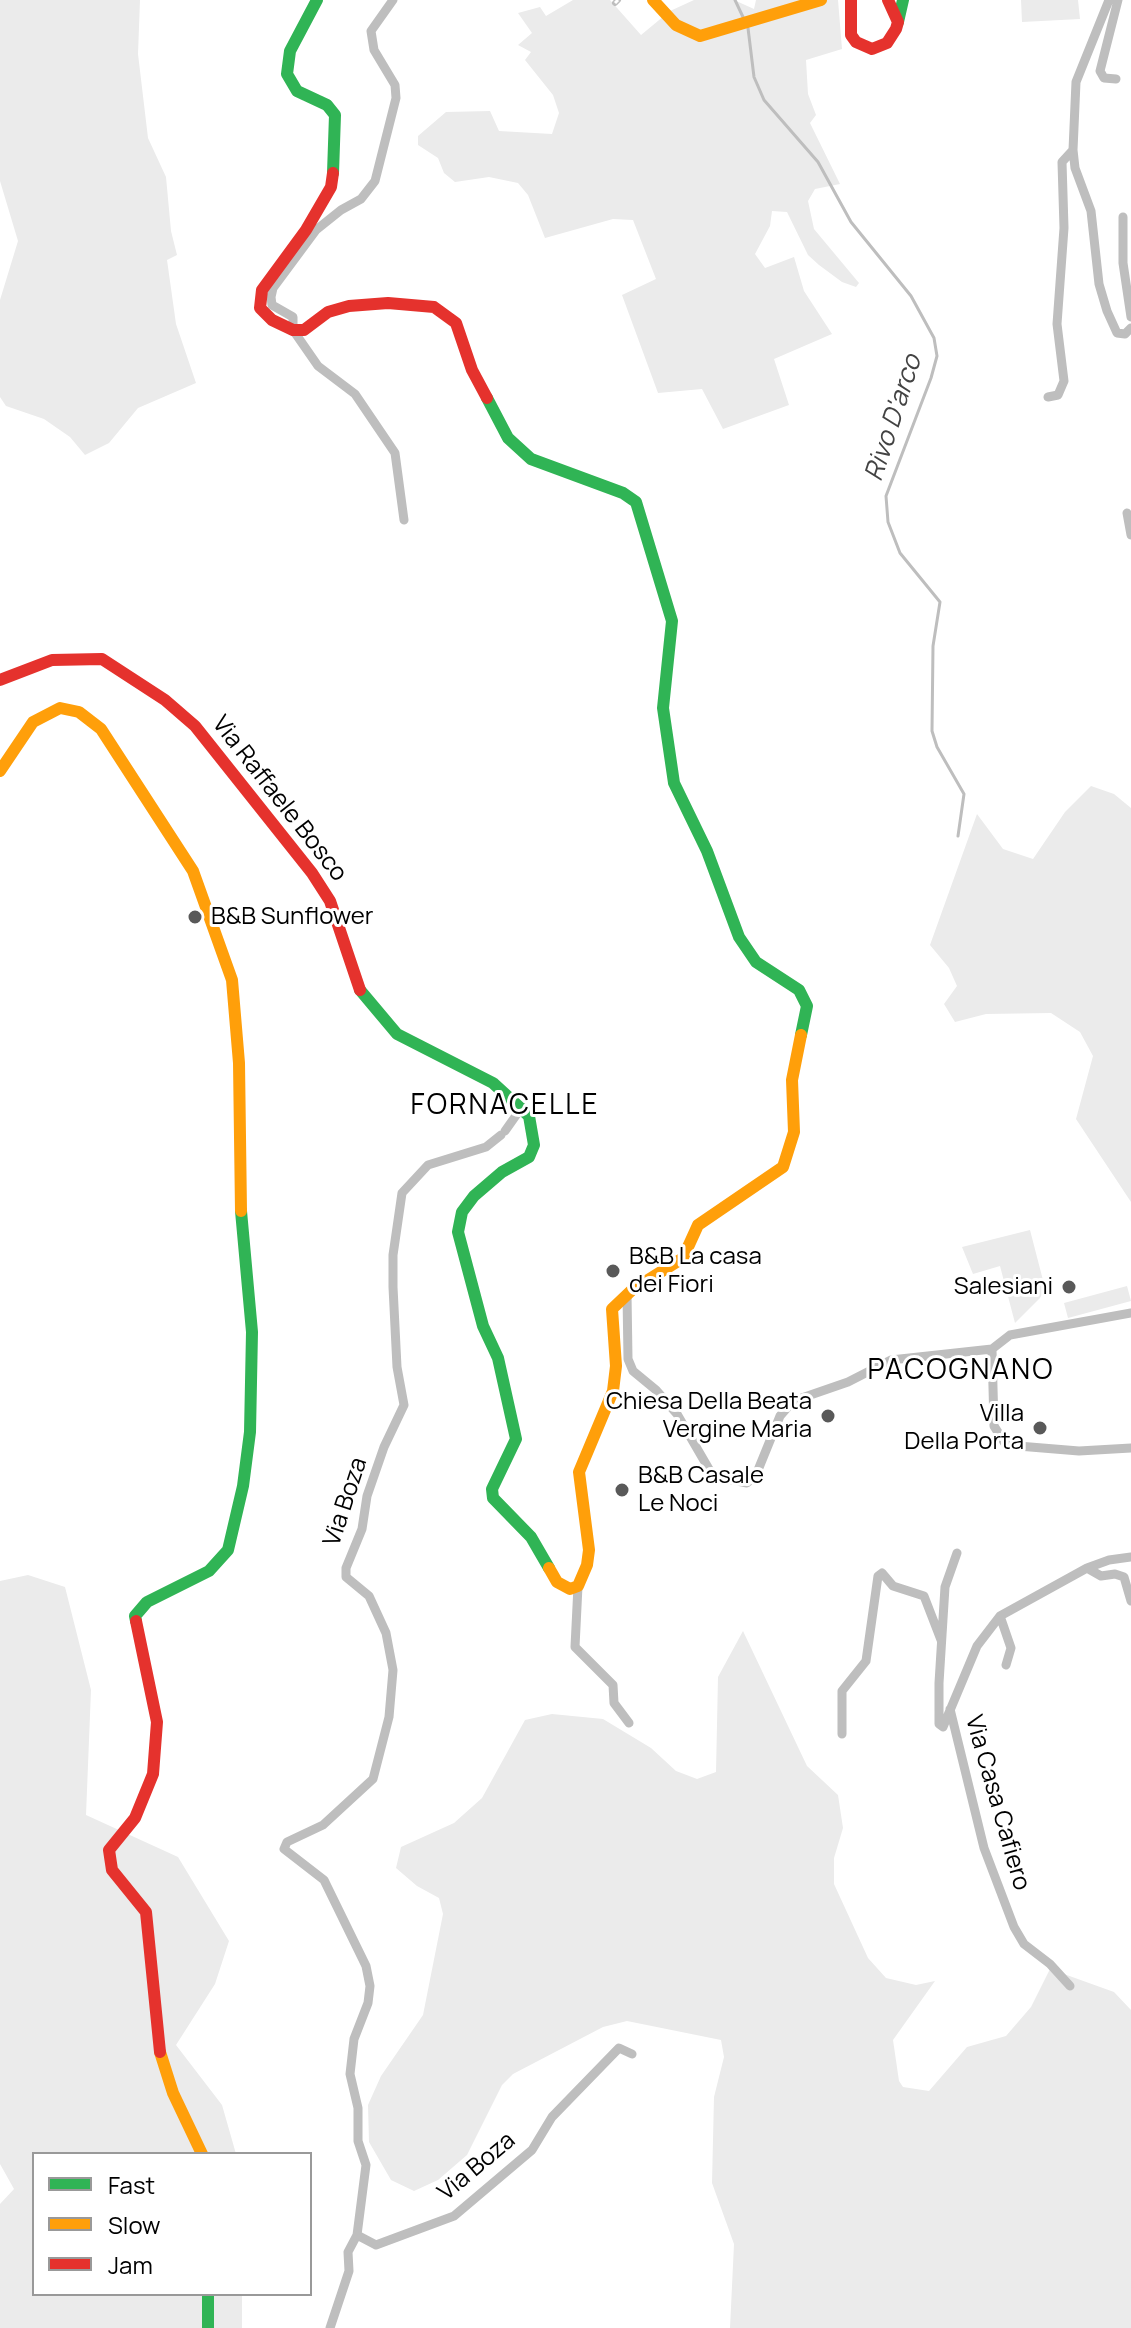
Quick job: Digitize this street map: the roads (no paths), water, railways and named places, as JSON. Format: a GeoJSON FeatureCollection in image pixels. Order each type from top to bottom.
{"type":"FeatureCollection","features":[{"type":"Feature","properties":{"kind":"main road"},"geometry":{"type":"LineString","coordinates":[[317,0],[290,51],[287,74],[297,91],[327,105],[335,115],[336,154],[331,187],[259,296],[263,312],[293,330],[304,330],[328,312],[349,306],[388,303],[434,307],[456,323],[472,370],[508,438],[520,451],[531,459],[623,493],[636,502],[672,621],[663,708],[674,783],[707,851],[739,937],[756,962],[799,990],[807,1006],[792,1080],[794,1132],[783,1167],[698,1225],[683,1258],[627,1294],[612,1309],[616,1366],[613,1391],[579,1472],[589,1550],[587,1565],[578,1586],[570,1589],[557,1582],[531,1537],[493,1498],[495,1481],[516,1439],[498,1358],[479,1314],[458,1232],[462,1212],[474,1196],[502,1172],[529,1157],[533,1138],[529,1116],[522,1107]]}},
{"type":"Feature","properties":{"kind":"main road"},"geometry":{"type":"LineString","coordinates":[[653,0],[676,25],[689,33],[710,35],[821,0]]}},
{"type":"Feature","properties":{"kind":"main road"},"geometry":{"type":"LineString","coordinates":[[851,0],[851,35],[856,42],[872,49],[887,43],[898,22],[903,0]]}},
{"type":"Feature","properties":{"kind":"main road"},"geometry":{"type":"LineString","coordinates":[[888,0],[898,22]]}},
{"type":"Feature","properties":{"kind":"main road","name":"Via Raffaele Bosco"},"geometry":{"type":"LineString","coordinates":[[0,680],[52,660],[102,659],[165,700],[195,726],[312,873],[330,901],[358,988],[383,1020],[397,1034],[493,1083],[522,1107]]}},
{"type":"Feature","properties":{"kind":"main road"},"geometry":{"type":"LineString","coordinates":[[0,771],[33,722],[60,708],[79,712],[101,729],[193,871],[232,980],[239,1063],[241,1206],[252,1332],[250,1432],[243,1486],[228,1550],[209,1571],[147,1602],[135,1616],[157,1722],[153,1774],[135,1818],[109,1850],[112,1870],[146,1912],[158,2047],[173,2093],[201,2152]]}},
{"type":"Feature","properties":{"kind":"main road"},"geometry":{"type":"LineString","coordinates":[[208,2296],[208,2328]]}},
{"type":"Feature","properties":{"kind":"street"},"geometry":{"type":"LineString","coordinates":[[393,0],[371,31],[374,50],[395,85],[396,98],[378,171],[369,192],[316,230],[273,288],[272,305],[293,317],[293,330],[318,366],[355,394],[395,453],[404,520]]}},
{"type":"Feature","properties":{"kind":"street"},"geometry":{"type":"LineString","coordinates":[[1109,0],[1076,82],[1073,150],[1075,168],[1091,211],[1099,284],[1107,311],[1117,333],[1125,334],[1131,328]]}},
{"type":"Feature","properties":{"kind":"street"},"geometry":{"type":"LineString","coordinates":[[1116,79],[1104,78],[1100,71],[1118,0]]}},
{"type":"Feature","properties":{"kind":"street"},"geometry":{"type":"LineString","coordinates":[[1048,397],[1058,395],[1064,381],[1057,324],[1064,228],[1062,162],[1073,150]]}},
{"type":"Feature","properties":{"kind":"street"},"geometry":{"type":"LineString","coordinates":[[1123,217],[1123,263],[1131,317]]}},
{"type":"Feature","properties":{"kind":"street"},"geometry":{"type":"LineString","coordinates":[[1127,513],[1131,535]]}},
{"type":"Feature","properties":{"kind":"street","name":"Via Boza"},"geometry":{"type":"LineString","coordinates":[[330,2328],[349,2271],[348,2252],[357,2235],[366,2165],[358,2136],[351,2054],[370,1986],[366,1966],[324,1880],[284,1849],[287,1842],[323,1825],[367,1786],[373,1779],[385,1737],[392,1698],[390,1647],[369,1596],[346,1577],[346,1568],[362,1529],[367,1496],[384,1447],[404,1405],[397,1367],[393,1287],[393,1255],[402,1193],[428,1165],[486,1147],[503,1133],[522,1107]]}},
{"type":"Feature","properties":{"kind":"street"},"geometry":{"type":"LineString","coordinates":[[627,1294],[628,1359],[633,1371],[656,1390],[677,1414],[713,1476],[747,1483],[756,1475],[780,1416],[793,1401],[848,1382],[891,1360],[992,1349],[1010,1335],[1131,1313]]}},
{"type":"Feature","properties":{"kind":"street"},"geometry":{"type":"LineString","coordinates":[[992,1349],[994,1426],[1006,1445],[1079,1451],[1131,1448]]}},
{"type":"Feature","properties":{"kind":"street","name":"Via Casa Cafiero"},"geometry":{"type":"LineString","coordinates":[[950,1709],[943,1727],[939,1724],[945,1587],[957,1553]]}},
{"type":"Feature","properties":{"kind":"street"},"geometry":{"type":"LineString","coordinates":[[950,1709],[977,1646],[1000,1616],[1087,1568],[1109,1560],[1131,1557]]}},
{"type":"Feature","properties":{"kind":"street"},"geometry":{"type":"LineString","coordinates":[[1087,1568],[1101,1576],[1115,1574],[1124,1577],[1131,1601]]}},
{"type":"Feature","properties":{"kind":"street"},"geometry":{"type":"LineString","coordinates":[[842,1734],[842,1691],[866,1661],[878,1576],[882,1573],[893,1586],[924,1596],[942,1640]]}},
{"type":"Feature","properties":{"kind":"street"},"geometry":{"type":"LineString","coordinates":[[578,1586],[575,1647],[613,1685],[614,1703],[629,1723]]}},
{"type":"Feature","properties":{"kind":"street"},"geometry":{"type":"LineString","coordinates":[[1000,1616],[1011,1648],[1006,1665]]}},
{"type":"Feature","properties":{"kind":"street","name":"Via Casa Cafiero"},"geometry":{"type":"LineString","coordinates":[[950,1709],[984,1848],[1014,1927],[1024,1944],[1050,1964],[1070,1986]]}},
{"type":"Feature","properties":{"kind":"street","name":"Via Boza"},"geometry":{"type":"LineString","coordinates":[[357,2235],[376,2245],[454,2216],[532,2150],[552,2117],[619,2048],[632,2054]]}},
{"type":"Feature","properties":{"kind":"waterway","name":"Rivo D'arco"},"geometry":{"type":"LineString","coordinates":[[735,0],[743,17]]}},
{"type":"Feature","properties":{"kind":"waterway","name":"Rivo D'arco"},"geometry":{"type":"LineString","coordinates":[[748,28],[754,77],[764,100],[818,162],[851,222],[911,296],[934,338],[937,356],[931,378],[886,496],[888,522],[900,553],[940,602],[933,646],[932,731],[937,747],[964,794],[958,836]]}},
{"type":"Feature","properties":{"kind":"railway"},"geometry":{"type":"LineString","coordinates":[[615,3],[618,0]]}},
{"type":"Feature","properties":{"kind":"place","name":"B&B Sunflower"},"geometry":{"type":"Point","coordinates":[195,917]}},
{"type":"Feature","properties":{"kind":"place","name":"B&B La casa dei Fiori"},"geometry":{"type":"Point","coordinates":[613,1271]}},
{"type":"Feature","properties":{"kind":"place","name":"Salesiani"},"geometry":{"type":"Point","coordinates":[1069,1287]}},
{"type":"Feature","properties":{"kind":"place","name":"Chiesa Della Beata Vergine Maria"},"geometry":{"type":"Point","coordinates":[828,1416]}},
{"type":"Feature","properties":{"kind":"place","name":"Villa Della Porta"},"geometry":{"type":"Point","coordinates":[1040,1428]}},
{"type":"Feature","properties":{"kind":"place","name":"B&B Casale Le Noci"},"geometry":{"type":"Point","coordinates":[622,1490]}},
{"type":"Feature","properties":{"kind":"district","name":"FORNACELLE"},"geometry":{"type":"Point","coordinates":[505,1106]}},
{"type":"Feature","properties":{"kind":"district","name":"PACOGNANO"},"geometry":{"type":"Point","coordinates":[961,1371]}}]}
